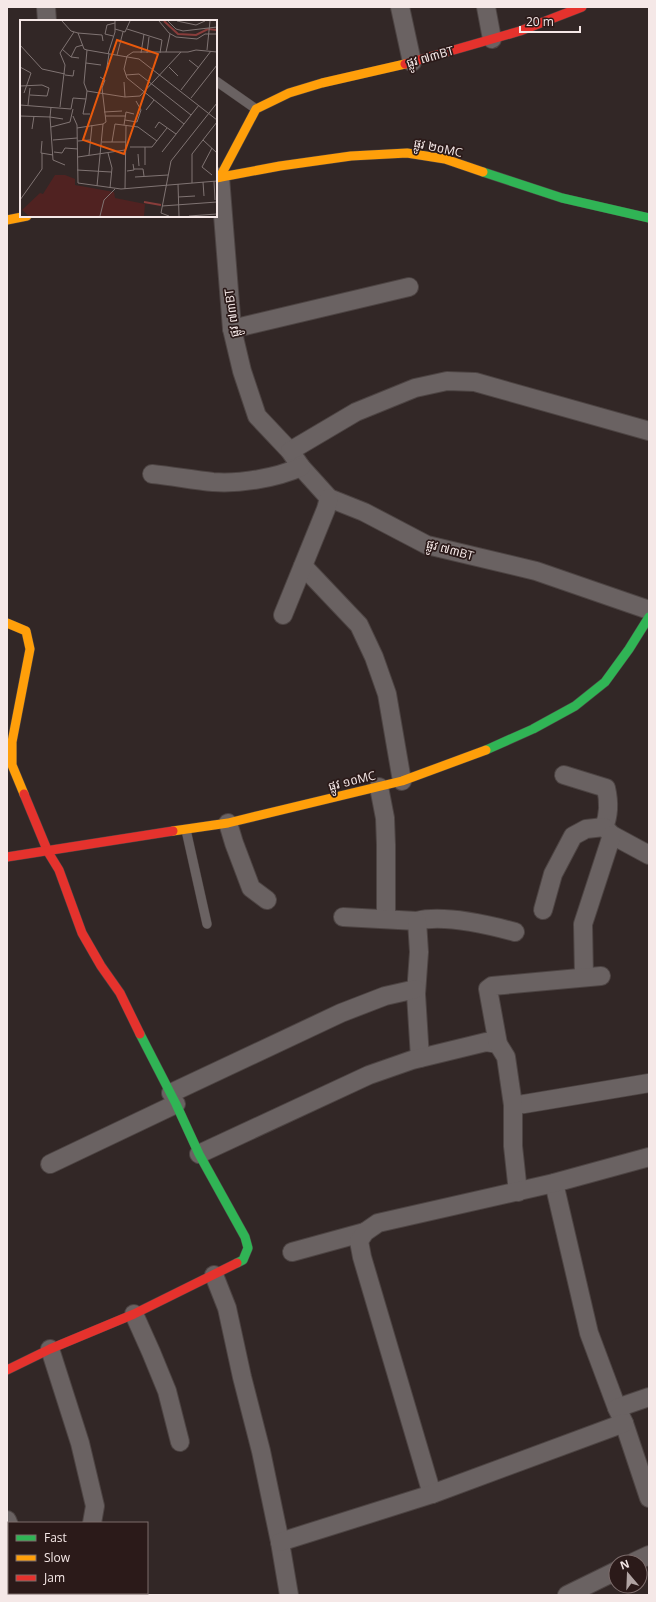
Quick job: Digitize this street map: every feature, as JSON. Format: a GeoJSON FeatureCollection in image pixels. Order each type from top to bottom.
{"type":"FeatureCollection","features":[{"type":"Feature","properties":{"kind":"street"},"geometry":{"type":"LineString","coordinates":[[46,7],[47,20]]}},
{"type":"Feature","properties":{"kind":"street"},"geometry":{"type":"LineString","coordinates":[[400,7],[412,62]]}},
{"type":"Feature","properties":{"kind":"street"},"geometry":{"type":"LineString","coordinates":[[486,7],[492,39]]}},
{"type":"Feature","properties":{"kind":"street","name":"ផ្លូវ ៧៣BT"},"geometry":{"type":"LineString","coordinates":[[256,108],[289,93],[322,83],[412,62],[520,31],[582,7]]}},
{"type":"Feature","properties":{"kind":"street"},"geometry":{"type":"LineString","coordinates":[[218,178],[256,108]]}},
{"type":"Feature","properties":{"kind":"street","name":"ផ្លូវ ២០MC"},"geometry":{"type":"LineString","coordinates":[[218,178],[280,166],[351,156],[406,153],[445,159],[562,198],[649,218]]}},
{"type":"Feature","properties":{"kind":"street","name":"ផ្លូវ ៧៣BT"},"geometry":{"type":"LineString","coordinates":[[218,178],[232,329],[242,371],[257,416],[290,450],[301,467],[329,498],[364,512],[427,545],[536,571],[649,610]]}},
{"type":"Feature","properties":{"kind":"street"},"geometry":{"type":"LineString","coordinates":[[7,220],[22,217]]}},
{"type":"Feature","properties":{"kind":"street"},"geometry":{"type":"LineString","coordinates":[[232,329],[409,287]]}},
{"type":"Feature","properties":{"kind":"street"},"geometry":{"type":"LineString","coordinates":[[290,450],[356,412],[415,388],[447,381],[475,382],[649,431]]}},
{"type":"Feature","properties":{"kind":"street"},"geometry":{"type":"LineString","coordinates":[[152,474],[213,482],[241,482],[290,472],[301,467]]}},
{"type":"Feature","properties":{"kind":"street"},"geometry":{"type":"LineString","coordinates":[[283,615],[304,566],[329,498]]}},
{"type":"Feature","properties":{"kind":"street"},"geometry":{"type":"LineString","coordinates":[[304,566],[358,625],[374,657],[387,694],[402,781]]}},
{"type":"Feature","properties":{"kind":"street","name":"ផ្លូវ ១០MC"},"geometry":{"type":"LineString","coordinates":[[7,857],[48,852],[228,823],[402,781],[470,757],[533,729],[575,706],[605,682],[629,649],[649,617]]}},
{"type":"Feature","properties":{"kind":"street"},"geometry":{"type":"LineString","coordinates":[[7,623],[26,631],[30,649],[12,742],[12,765],[48,852],[59,870],[82,933],[101,966],[120,993],[174,1099],[199,1154],[245,1237],[248,1248],[243,1260],[214,1275],[134,1314],[50,1349],[7,1370]]}},
{"type":"Feature","properties":{"kind":"street"},"geometry":{"type":"LineString","coordinates":[[518,1192],[513,1146],[513,1105],[506,1057],[498,1044],[488,989],[492,986],[593,977],[583,924],[608,831],[608,797],[606,788],[564,775]]}},
{"type":"Feature","properties":{"kind":"street"},"geometry":{"type":"LineString","coordinates":[[378,787],[385,825],[386,918]]}},
{"type":"Feature","properties":{"kind":"street"},"geometry":{"type":"LineString","coordinates":[[228,823],[251,888],[267,900]]}},
{"type":"Feature","properties":{"kind":"street"},"geometry":{"type":"LineString","coordinates":[[543,910],[553,874],[573,836],[586,829],[608,831],[649,855]]}},
{"type":"Feature","properties":{"kind":"street"},"geometry":{"type":"LineString","coordinates":[[343,917],[417,920],[429,918],[487,924],[516,932]]}},
{"type":"Feature","properties":{"kind":"street"},"geometry":{"type":"LineString","coordinates":[[417,920],[419,952],[416,989],[420,1058]]}},
{"type":"Feature","properties":{"kind":"street"},"geometry":{"type":"LineString","coordinates":[[50,1164],[341,1013],[385,996],[416,989]]}},
{"type":"Feature","properties":{"kind":"street"},"geometry":{"type":"LineString","coordinates":[[199,1154],[369,1075],[412,1060],[486,1042],[498,1044]]}},
{"type":"Feature","properties":{"kind":"street"},"geometry":{"type":"LineString","coordinates":[[513,1105],[649,1083]]}},
{"type":"Feature","properties":{"kind":"street"},"geometry":{"type":"LineString","coordinates":[[292,1252],[365,1232],[378,1223],[518,1192],[649,1157]]}},
{"type":"Feature","properties":{"kind":"street"},"geometry":{"type":"LineString","coordinates":[[554,1183],[589,1333],[649,1498]]}},
{"type":"Feature","properties":{"kind":"street"},"geometry":{"type":"LineString","coordinates":[[365,1232],[359,1241],[362,1257],[432,1494]]}},
{"type":"Feature","properties":{"kind":"street"},"geometry":{"type":"LineString","coordinates":[[214,1275],[227,1308],[242,1377],[261,1451],[280,1542],[289,1595]]}},
{"type":"Feature","properties":{"kind":"street"},"geometry":{"type":"LineString","coordinates":[[134,1314],[166,1391],[180,1442]]}},
{"type":"Feature","properties":{"kind":"street"},"geometry":{"type":"LineString","coordinates":[[50,1349],[80,1442],[95,1506],[92,1522]]}},
{"type":"Feature","properties":{"kind":"street"},"geometry":{"type":"LineString","coordinates":[[280,1542],[432,1494],[620,1415],[649,1397]]}},
{"type":"Feature","properties":{"kind":"street"},"geometry":{"type":"LineString","coordinates":[[567,1595],[608,1575]]}},
{"type":"Feature","properties":{"kind":"lane"},"geometry":{"type":"LineString","coordinates":[[217,82],[256,108]]}},
{"type":"Feature","properties":{"kind":"lane"},"geometry":{"type":"LineString","coordinates":[[186,830],[208,924]]}},
{"type":"Feature","properties":{"kind":"traffic: fast"},"geometry":{"type":"LineString","coordinates":[[483,172],[562,198],[649,218]]}},
{"type":"Feature","properties":{"kind":"traffic: fast"},"geometry":{"type":"LineString","coordinates":[[486,750],[533,729],[575,706],[605,682],[629,649],[649,617]]}},
{"type":"Feature","properties":{"kind":"traffic: fast"},"geometry":{"type":"LineString","coordinates":[[140,1034],[176,1104],[199,1154],[245,1237],[248,1248],[243,1260],[237,1263]]}},
{"type":"Feature","properties":{"kind":"traffic: slow"},"geometry":{"type":"LineString","coordinates":[[220,177],[256,109],[289,93],[322,83],[405,64]]}},
{"type":"Feature","properties":{"kind":"traffic: slow"},"geometry":{"type":"LineString","coordinates":[[217,178],[280,166],[351,156],[407,153],[445,159],[483,172]]}},
{"type":"Feature","properties":{"kind":"traffic: slow"},"geometry":{"type":"LineString","coordinates":[[7,220],[22,217]]}},
{"type":"Feature","properties":{"kind":"traffic: slow"},"geometry":{"type":"LineString","coordinates":[[7,623],[26,631],[30,649],[12,742],[12,765],[24,794]]}},
{"type":"Feature","properties":{"kind":"traffic: slow"},"geometry":{"type":"LineString","coordinates":[[173,831],[228,823],[402,781],[486,750]]}},
{"type":"Feature","properties":{"kind":"traffic: jam"},"geometry":{"type":"LineString","coordinates":[[405,64],[520,31],[582,7]]}},
{"type":"Feature","properties":{"kind":"traffic: jam"},"geometry":{"type":"LineString","coordinates":[[24,794],[48,852],[59,870],[82,933],[101,966],[120,993],[140,1034]]}},
{"type":"Feature","properties":{"kind":"traffic: jam"},"geometry":{"type":"LineString","coordinates":[[7,857],[173,831]]}},
{"type":"Feature","properties":{"kind":"traffic: jam"},"geometry":{"type":"LineString","coordinates":[[7,1370],[50,1349],[134,1314],[237,1263]]}}]}
